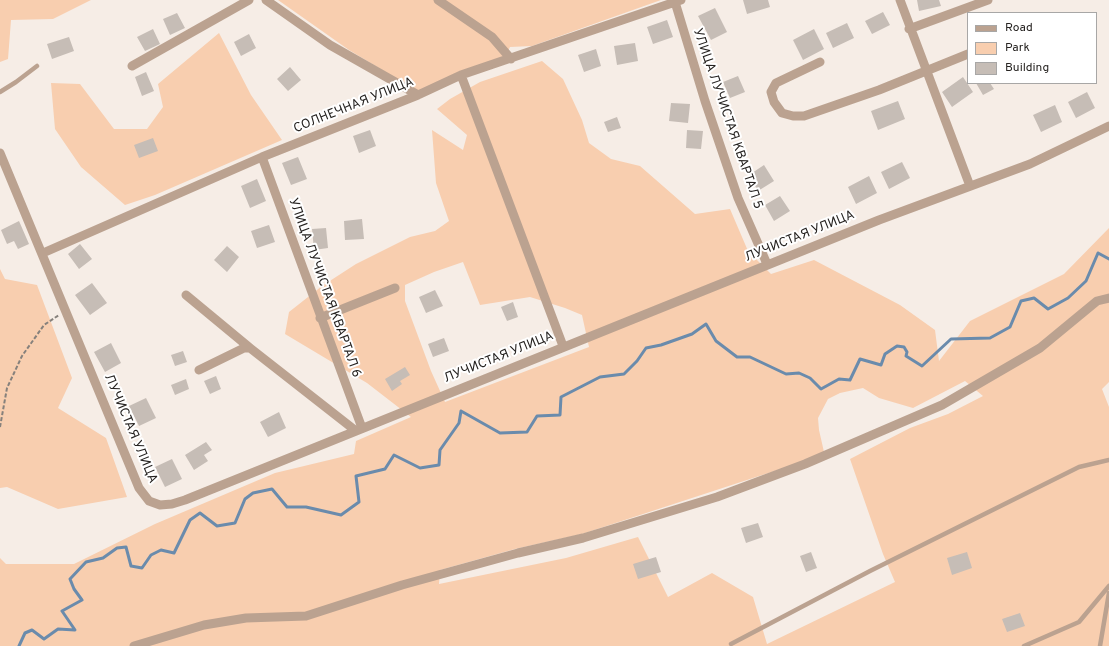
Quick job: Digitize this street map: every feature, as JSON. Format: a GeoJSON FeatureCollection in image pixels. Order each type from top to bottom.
{"type":"FeatureCollection","features":[{"type":"Feature","properties":{"kind":"street"},"geometry":{"type":"LineString","coordinates":[[132,66],[249,0]]}},
{"type":"Feature","properties":{"kind":"street"},"geometry":{"type":"LineString","coordinates":[[266,0],[330,45],[418,95]]}},
{"type":"Feature","properties":{"kind":"street"},"geometry":{"type":"LineString","coordinates":[[438,0],[492,37],[511,59]]}},
{"type":"Feature","properties":{"kind":"street"},"geometry":{"type":"LineString","coordinates":[[900,0],[909,29],[970,186]]}},
{"type":"Feature","properties":{"kind":"street"},"geometry":{"type":"LineString","coordinates":[[909,29],[988,0]]}},
{"type":"Feature","properties":{"kind":"street","name":"СОЛНЕЧНАЯ УЛИЦА"},"geometry":{"type":"LineString","coordinates":[[43,253],[262,157],[418,95],[461,75],[678,1]]}},
{"type":"Feature","properties":{"kind":"street","name":"УЛИЦА ЛУЧИСТАЯ КВАРТАЛ 5"},"geometry":{"type":"LineString","coordinates":[[678,1],[705,101],[738,198],[768,264]]}},
{"type":"Feature","properties":{"kind":"street"},"geometry":{"type":"LineString","coordinates":[[820,62],[776,83],[771,92],[774,102],[782,113],[793,116],[804,116],[879,90],[967,54]]}},
{"type":"Feature","properties":{"kind":"street"},"geometry":{"type":"LineString","coordinates":[[461,75],[563,346]]}},
{"type":"Feature","properties":{"kind":"street","name":"ЛУЧИСТАЯ УЛИЦА"},"geometry":{"type":"LineString","coordinates":[[0,153],[43,253],[139,488],[149,501],[160,505],[172,504],[186,500],[768,264],[1030,164],[1109,126]]}},
{"type":"Feature","properties":{"kind":"street","name":"УЛИЦА ЛУЧИСТАЯ КВАРТАЛ 6"},"geometry":{"type":"LineString","coordinates":[[262,157],[359,429]]}},
{"type":"Feature","properties":{"kind":"street"},"geometry":{"type":"LineString","coordinates":[[320,318],[395,288]]}},
{"type":"Feature","properties":{"kind":"street"},"geometry":{"type":"LineString","coordinates":[[186,295],[250,348],[359,429]]}},
{"type":"Feature","properties":{"kind":"street"},"geometry":{"type":"LineString","coordinates":[[134,646],[204,625],[246,618],[306,616],[402,585],[518,553],[583,538],[717,497],[805,464],[942,405],[1040,348],[1097,301],[1109,298]]}},
{"type":"Feature","properties":{"kind":"street"},"geometry":{"type":"LineString","coordinates":[[199,370],[244,348],[250,348]]}},
{"type":"Feature","properties":{"kind":"lane"},"geometry":{"type":"LineString","coordinates":[[0,92],[37,66]]}},
{"type":"Feature","properties":{"kind":"lane"},"geometry":{"type":"LineString","coordinates":[[731,644],[870,571],[1080,467],[1109,460]]}},
{"type":"Feature","properties":{"kind":"lane"},"geometry":{"type":"LineString","coordinates":[[1024,646],[1080,622],[1109,586]]}},
{"type":"Feature","properties":{"kind":"lane"},"geometry":{"type":"LineString","coordinates":[[1100,646],[1109,593]]}},
{"type":"Feature","properties":{"kind":"path"},"geometry":{"type":"LineString","coordinates":[[0,427],[7,388],[22,356],[44,325],[66,310]]}},
{"type":"Feature","properties":{"kind":"green space"},"geometry":{"type":"Polygon","coordinates":[[[0,0],[91,0],[53,19],[11,20],[8,59],[0,62],[0,0]]]}},
{"type":"Feature","properties":{"kind":"green space"},"geometry":{"type":"Polygon","coordinates":[[[278,0],[661,0],[532,46],[510,47],[505,57],[417,91],[349,50],[278,0]]]}},
{"type":"Feature","properties":{"kind":"green space"},"geometry":{"type":"Polygon","coordinates":[[[219,33],[251,95],[282,140],[155,195],[125,205],[81,167],[55,129],[51,83],[80,84],[114,129],[147,129],[163,107],[158,84],[219,33]]]}},
{"type":"Feature","properties":{"kind":"green space"},"geometry":{"type":"Polygon","coordinates":[[[542,61],[563,79],[582,120],[589,143],[611,159],[640,166],[695,214],[730,209],[748,251],[771,274],[814,260],[900,305],[935,330],[939,361],[970,321],[1064,274],[1109,228],[1109,382],[1102,389],[1109,407],[1109,646],[0,646],[0,558],[6,564],[74,564],[155,524],[275,473],[354,454],[356,441],[411,417],[367,383],[285,334],[289,312],[322,286],[356,264],[410,237],[435,231],[449,221],[436,183],[432,130],[463,150],[467,135],[437,109],[450,99],[480,82],[542,61]],[[463,262],[434,272],[405,285],[405,301],[431,371],[445,402],[589,347],[582,315],[565,308],[530,297],[480,305],[463,262]],[[965,381],[913,408],[879,398],[863,388],[840,393],[828,399],[818,418],[824,452],[802,462],[582,534],[515,549],[440,570],[439,584],[566,558],[638,537],[668,597],[712,573],[753,597],[767,644],[895,582],[883,554],[850,459],[910,428],[948,414],[983,396],[965,381]]]}},
{"type":"Feature","properties":{"kind":"green space"},"geometry":{"type":"Polygon","coordinates":[[[0,269],[5,279],[37,285],[72,378],[58,408],[106,438],[127,497],[58,509],[7,487],[0,488],[0,269]]]}},
{"type":"Feature","properties":{"kind":"building"},"geometry":{"type":"Polygon","coordinates":[[[743,0],[768,0],[770,7],[747,14],[743,0]]]}},
{"type":"Feature","properties":{"kind":"building"},"geometry":{"type":"Polygon","coordinates":[[[917,0],[939,0],[941,6],[919,11],[917,0]]]}},
{"type":"Feature","properties":{"kind":"building"},"geometry":{"type":"Polygon","coordinates":[[[715,8],[727,32],[711,40],[698,16],[715,8]]]}},
{"type":"Feature","properties":{"kind":"building"},"geometry":{"type":"Polygon","coordinates":[[[883,12],[890,25],[872,34],[865,21],[883,12]]]}},
{"type":"Feature","properties":{"kind":"building"},"geometry":{"type":"Polygon","coordinates":[[[177,13],[185,28],[170,35],[163,19],[177,13]]]}},
{"type":"Feature","properties":{"kind":"building"},"geometry":{"type":"Polygon","coordinates":[[[667,20],[673,37],[653,44],[647,27],[667,20]]]}},
{"type":"Feature","properties":{"kind":"building"},"geometry":{"type":"Polygon","coordinates":[[[847,23],[854,38],[833,48],[826,33],[847,23]]]}},
{"type":"Feature","properties":{"kind":"building"},"geometry":{"type":"Polygon","coordinates":[[[153,29],[160,44],[145,51],[137,37],[153,29]]]}},
{"type":"Feature","properties":{"kind":"building"},"geometry":{"type":"Polygon","coordinates":[[[814,29],[824,49],[803,60],[793,40],[814,29]]]}},
{"type":"Feature","properties":{"kind":"building"},"geometry":{"type":"Polygon","coordinates":[[[249,34],[256,48],[241,56],[234,42],[249,34]]]}},
{"type":"Feature","properties":{"kind":"building"},"geometry":{"type":"Polygon","coordinates":[[[69,37],[74,51],[52,59],[47,44],[69,37]]]}},
{"type":"Feature","properties":{"kind":"building"},"geometry":{"type":"Polygon","coordinates":[[[635,43],[638,61],[617,65],[614,46],[635,43]]]}},
{"type":"Feature","properties":{"kind":"building"},"geometry":{"type":"Polygon","coordinates":[[[596,49],[601,66],[584,72],[578,55],[596,49]]]}},
{"type":"Feature","properties":{"kind":"building"},"geometry":{"type":"Polygon","coordinates":[[[290,67],[301,80],[288,91],[277,79],[290,67]]]}},
{"type":"Feature","properties":{"kind":"building"},"geometry":{"type":"Polygon","coordinates":[[[146,72],[154,91],[142,96],[135,77],[146,72]]]}},
{"type":"Feature","properties":{"kind":"building"},"geometry":{"type":"Polygon","coordinates":[[[738,76],[745,92],[730,98],[723,82],[738,76]]]}},
{"type":"Feature","properties":{"kind":"building"},"geometry":{"type":"Polygon","coordinates":[[[963,77],[973,92],[952,107],[942,92],[963,77]]]}},
{"type":"Feature","properties":{"kind":"building"},"geometry":{"type":"Polygon","coordinates":[[[977,84],[991,84],[994,89],[983,95],[977,84]]]}},
{"type":"Feature","properties":{"kind":"building"},"geometry":{"type":"Polygon","coordinates":[[[1087,92],[1095,108],[1076,118],[1068,102],[1087,92]]]}},
{"type":"Feature","properties":{"kind":"building"},"geometry":{"type":"Polygon","coordinates":[[[898,101],[905,119],[878,130],[871,111],[898,101]]]}},
{"type":"Feature","properties":{"kind":"building"},"geometry":{"type":"Polygon","coordinates":[[[671,103],[690,104],[688,123],[669,121],[671,103]]]}},
{"type":"Feature","properties":{"kind":"building"},"geometry":{"type":"Polygon","coordinates":[[[1055,105],[1062,122],[1041,132],[1033,115],[1055,105]]]}},
{"type":"Feature","properties":{"kind":"building"},"geometry":{"type":"Polygon","coordinates":[[[617,117],[621,128],[608,132],[604,122],[617,117]]]}},
{"type":"Feature","properties":{"kind":"building"},"geometry":{"type":"Polygon","coordinates":[[[370,130],[376,146],[359,153],[353,136],[370,130]]]}},
{"type":"Feature","properties":{"kind":"building"},"geometry":{"type":"Polygon","coordinates":[[[687,130],[703,131],[701,149],[686,148],[687,130]]]}},
{"type":"Feature","properties":{"kind":"building"},"geometry":{"type":"Polygon","coordinates":[[[153,138],[158,151],[139,158],[134,145],[153,138]]]}},
{"type":"Feature","properties":{"kind":"building"},"geometry":{"type":"Polygon","coordinates":[[[298,157],[307,179],[291,185],[282,163],[298,157]]]}},
{"type":"Feature","properties":{"kind":"building"},"geometry":{"type":"Polygon","coordinates":[[[902,162],[910,178],[889,189],[881,172],[902,162]]]}},
{"type":"Feature","properties":{"kind":"building"},"geometry":{"type":"Polygon","coordinates":[[[764,165],[774,181],[758,191],[749,175],[764,165]]]}},
{"type":"Feature","properties":{"kind":"building"},"geometry":{"type":"Polygon","coordinates":[[[869,176],[877,193],[856,204],[848,187],[869,176]]]}},
{"type":"Feature","properties":{"kind":"building"},"geometry":{"type":"Polygon","coordinates":[[[257,179],[266,201],[250,208],[241,186],[257,179]]]}},
{"type":"Feature","properties":{"kind":"building"},"geometry":{"type":"Polygon","coordinates":[[[780,196],[790,211],[774,221],[765,205],[780,196]]]}},
{"type":"Feature","properties":{"kind":"building"},"geometry":{"type":"Polygon","coordinates":[[[362,219],[364,239],[345,240],[344,221],[362,219]]]}},
{"type":"Feature","properties":{"kind":"building"},"geometry":{"type":"Polygon","coordinates":[[[19,221],[29,244],[18,249],[14,241],[7,244],[1,230],[19,221]]]}},
{"type":"Feature","properties":{"kind":"building"},"geometry":{"type":"Polygon","coordinates":[[[269,225],[275,242],[257,248],[251,231],[269,225]]]}},
{"type":"Feature","properties":{"kind":"building"},"geometry":{"type":"Polygon","coordinates":[[[326,228],[328,248],[314,250],[312,229],[326,228]]]}},
{"type":"Feature","properties":{"kind":"building"},"geometry":{"type":"Polygon","coordinates":[[[80,244],[92,259],[79,269],[68,254],[80,244]]]}},
{"type":"Feature","properties":{"kind":"building"},"geometry":{"type":"Polygon","coordinates":[[[227,246],[239,257],[227,272],[214,260],[227,246]]]}},
{"type":"Feature","properties":{"kind":"building"},"geometry":{"type":"Polygon","coordinates":[[[92,283],[107,303],[90,315],[75,295],[92,283]]]}},
{"type":"Feature","properties":{"kind":"building"},"geometry":{"type":"Polygon","coordinates":[[[435,290],[443,306],[426,313],[419,297],[435,290]]]}},
{"type":"Feature","properties":{"kind":"building"},"geometry":{"type":"Polygon","coordinates":[[[513,302],[518,317],[507,321],[501,307],[513,302]]]}},
{"type":"Feature","properties":{"kind":"building"},"geometry":{"type":"Polygon","coordinates":[[[444,338],[449,351],[433,357],[428,344],[444,338]]]}},
{"type":"Feature","properties":{"kind":"building"},"geometry":{"type":"Polygon","coordinates":[[[111,343],[121,363],[105,372],[94,352],[111,343]]]}},
{"type":"Feature","properties":{"kind":"building"},"geometry":{"type":"Polygon","coordinates":[[[183,351],[187,362],[175,366],[171,355],[183,351]]]}},
{"type":"Feature","properties":{"kind":"building"},"geometry":{"type":"Polygon","coordinates":[[[405,367],[410,375],[400,381],[402,384],[392,391],[385,379],[405,367]]]}},
{"type":"Feature","properties":{"kind":"building"},"geometry":{"type":"Polygon","coordinates":[[[216,376],[221,389],[210,394],[204,381],[216,376]]]}},
{"type":"Feature","properties":{"kind":"building"},"geometry":{"type":"Polygon","coordinates":[[[186,379],[189,389],[175,395],[171,385],[186,379]]]}},
{"type":"Feature","properties":{"kind":"building"},"geometry":{"type":"Polygon","coordinates":[[[146,398],[156,418],[139,426],[129,406],[146,398]]]}},
{"type":"Feature","properties":{"kind":"building"},"geometry":{"type":"Polygon","coordinates":[[[279,412],[286,428],[268,437],[260,422],[279,412]]]}},
{"type":"Feature","properties":{"kind":"building"},"geometry":{"type":"Polygon","coordinates":[[[206,442],[212,450],[204,455],[208,461],[194,470],[185,455],[206,442]]]}},
{"type":"Feature","properties":{"kind":"building"},"geometry":{"type":"Polygon","coordinates":[[[172,459],[182,479],[165,487],[155,467],[172,459]]]}},
{"type":"Feature","properties":{"kind":"building"},"geometry":{"type":"Polygon","coordinates":[[[758,523],[763,537],[746,543],[741,528],[758,523]]]}},
{"type":"Feature","properties":{"kind":"building"},"geometry":{"type":"Polygon","coordinates":[[[811,552],[817,568],[806,572],[800,556],[811,552]]]}},
{"type":"Feature","properties":{"kind":"building"},"geometry":{"type":"Polygon","coordinates":[[[967,552],[972,568],[952,575],[947,558],[967,552]]]}},
{"type":"Feature","properties":{"kind":"building"},"geometry":{"type":"Polygon","coordinates":[[[656,557],[661,572],[638,579],[633,564],[656,557]]]}},
{"type":"Feature","properties":{"kind":"building"},"geometry":{"type":"Polygon","coordinates":[[[1020,613],[1025,626],[1007,632],[1002,619],[1020,613]]]}},
{"type":"Feature","properties":{"kind":"waterway"},"geometry":{"type":"LineString","coordinates":[[19,646],[25,633],[32,630],[44,639],[58,629],[75,630],[62,611],[82,600],[74,589],[70,579],[86,562],[103,558],[117,548],[126,547],[131,566],[142,568],[151,555],[161,550],[174,553],[190,520],[200,513],[217,526],[235,523],[245,499],[253,493],[272,489],[287,507],[306,507],[341,515],[359,502],[356,476],[385,469],[394,455],[420,468],[439,465],[440,450],[459,423],[461,411],[500,433],[527,432],[537,416],[560,415],[561,397],[600,377],[624,374],[637,361],[646,348],[661,345],[692,334],[706,324],[716,341],[737,357],[750,357],[786,374],[799,373],[810,378],[821,389],[839,379],[850,380],[860,359],[881,365],[885,354],[897,346],[904,347],[907,352],[906,356],[922,366],[951,339],[990,338],[1010,327],[1021,301],[1034,298],[1048,309],[1068,298],[1086,281],[1098,253],[1109,259]]}}]}
